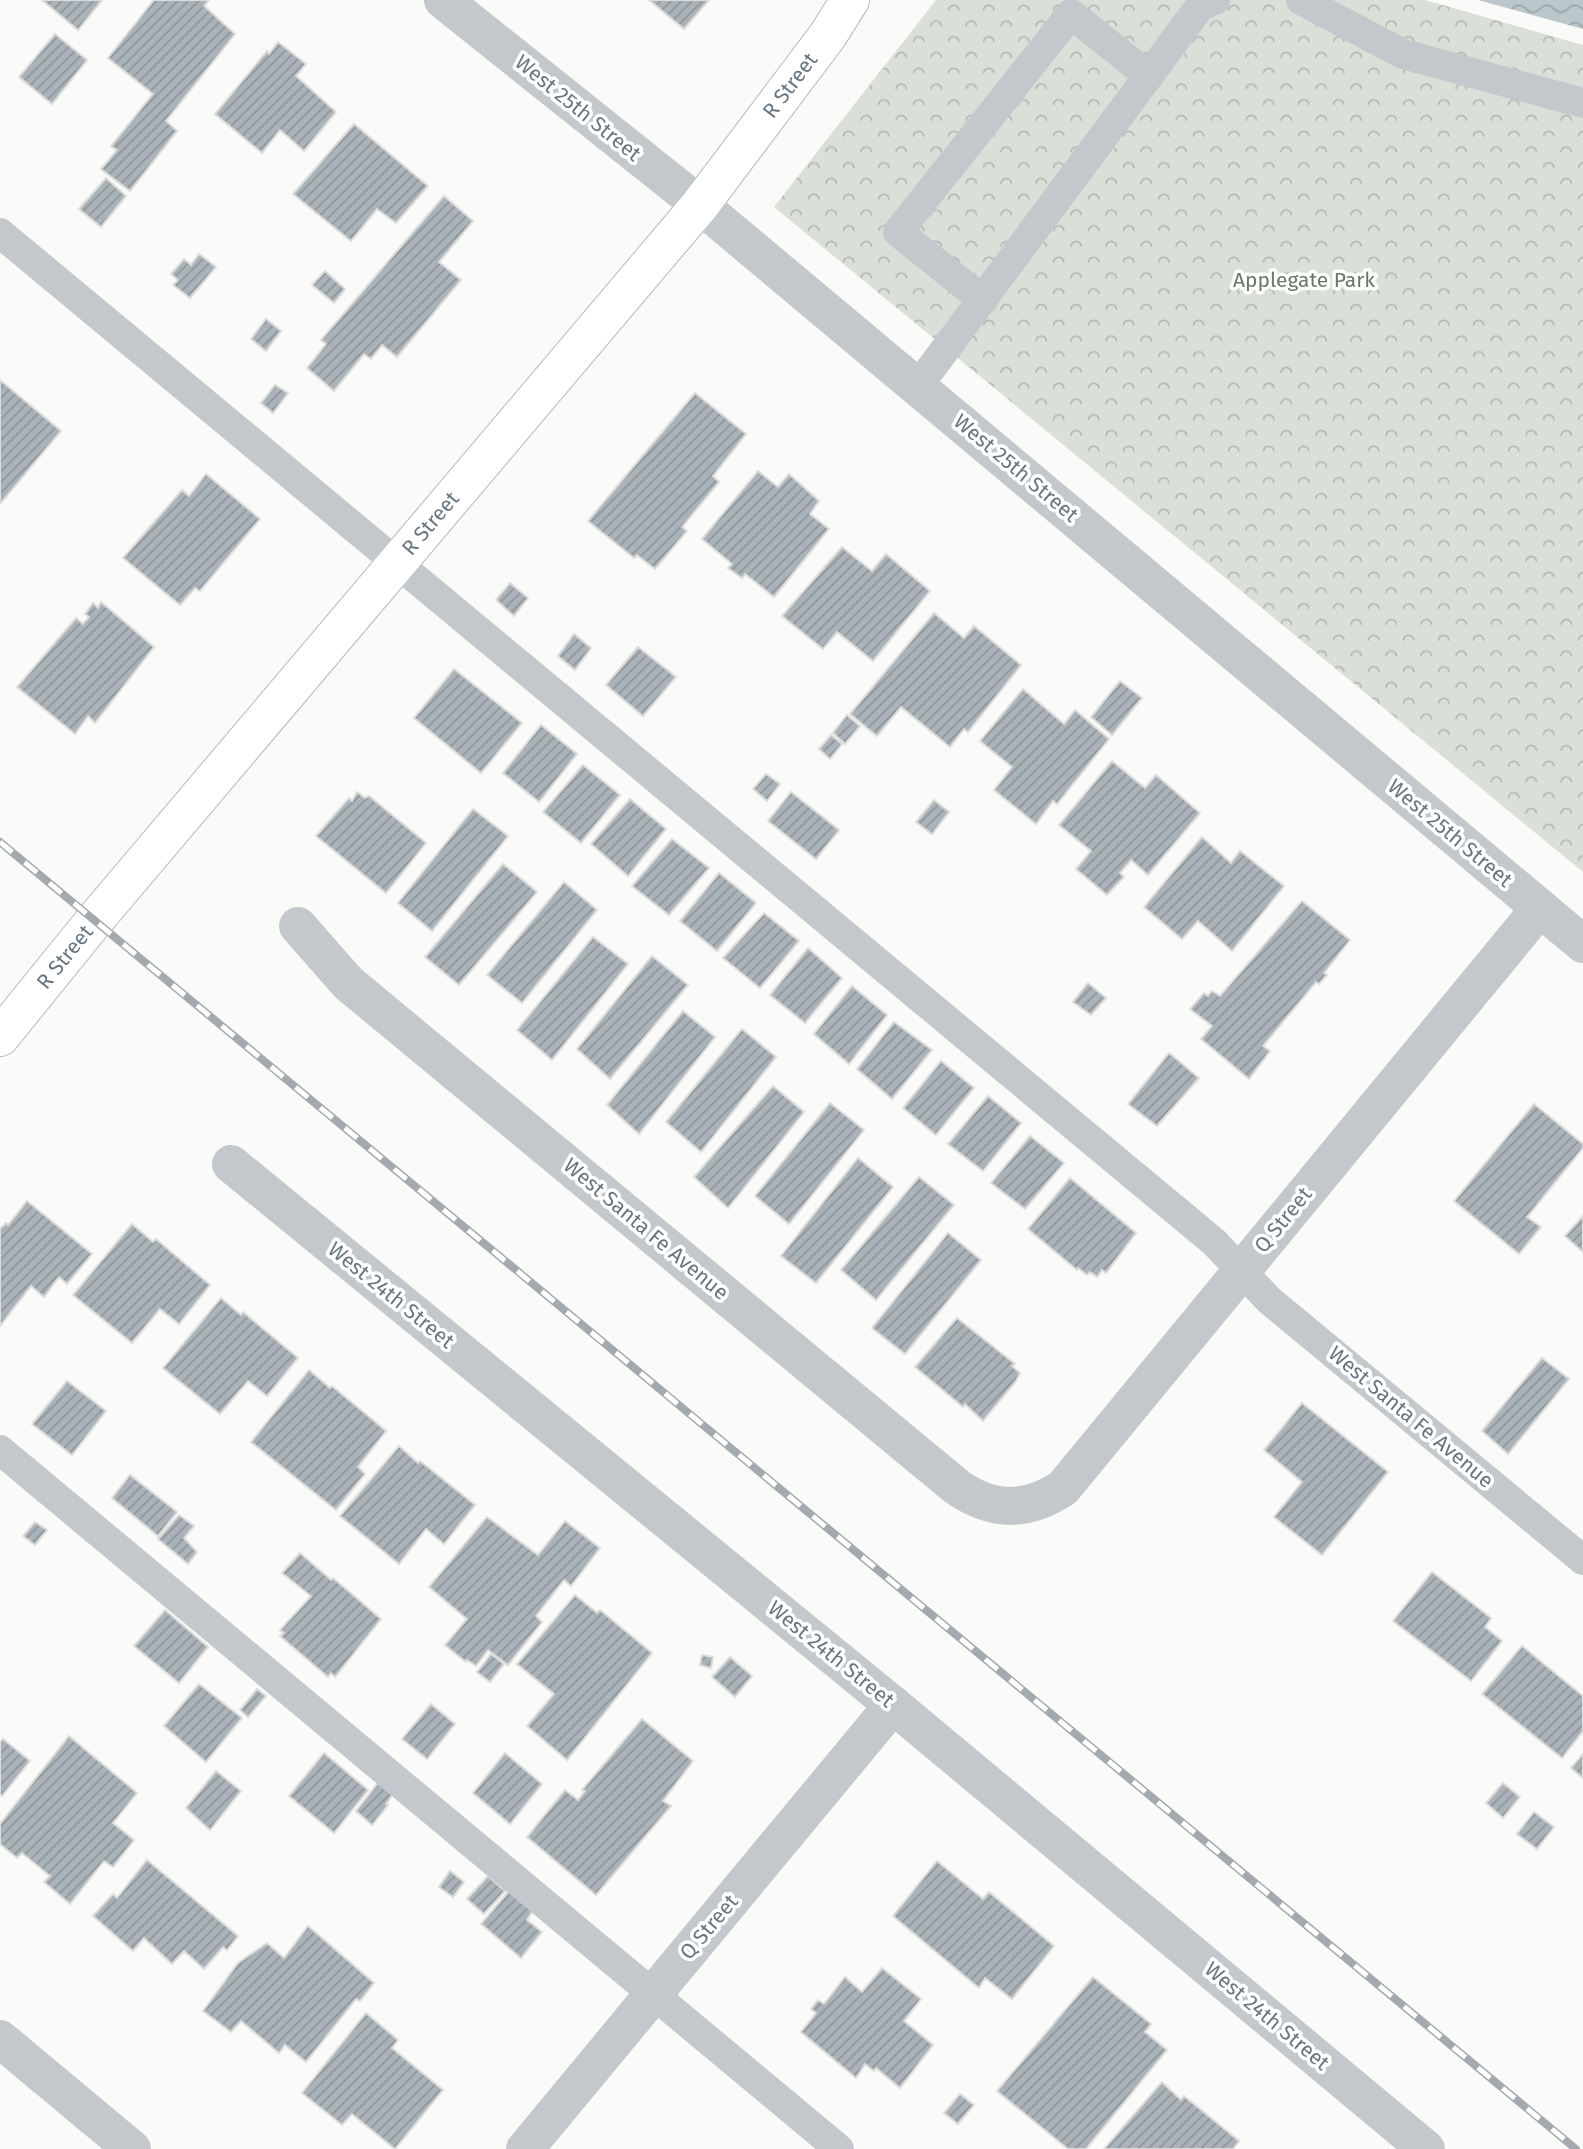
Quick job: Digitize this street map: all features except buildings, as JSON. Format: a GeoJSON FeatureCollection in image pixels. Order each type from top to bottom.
{"type":"FeatureCollection","features":[{"type":"Feature","properties":{"kind":"street","name":"West 25th Street"},"geometry":{"type":"LineString","coordinates":[[443,0],[700,205],[1583,944]]}},
{"type":"Feature","properties":{"kind":"street","name":"R Street"},"geometry":{"type":"LineString","coordinates":[[0,1037],[103,910],[700,205],[828,35],[850,0]]}},
{"type":"Feature","properties":{"kind":"street","name":"Q Street"},"geometry":{"type":"LineString","coordinates":[[1010,1506],[1038,1502],[1063,1488],[1540,908]]}},
{"type":"Feature","properties":{"kind":"street","name":"West Santa Fe Avenue"},"geometry":{"type":"LineString","coordinates":[[298,926],[348,983],[957,1487],[982,1501],[1010,1506]]}},
{"type":"Feature","properties":{"kind":"street","name":"West 24th Street"},"geometry":{"type":"LineString","coordinates":[[231,1164],[893,1705],[1426,2149]]}},
{"type":"Feature","properties":{"kind":"street","name":"Q Street"},"geometry":{"type":"LineString","coordinates":[[524,2149],[893,1705]]}},
{"type":"Feature","properties":{"kind":"street"},"geometry":{"type":"LineString","coordinates":[[0,2039],[132,2149]]}},
{"type":"Feature","properties":{"kind":"lane"},"geometry":{"type":"LineString","coordinates":[[918,387],[1202,5],[1215,0]]}},
{"type":"Feature","properties":{"kind":"lane"},"geometry":{"type":"LineString","coordinates":[[1301,0],[1403,54],[1583,103]]}},
{"type":"Feature","properties":{"kind":"lane"},"geometry":{"type":"LineString","coordinates":[[983,300],[898,232],[1071,15],[1149,76]]}},
{"type":"Feature","properties":{"kind":"lane","name":"West Santa Fe Avenue"},"geometry":{"type":"LineString","coordinates":[[0,233],[1214,1242],[1269,1300],[1583,1560]]}},
{"type":"Feature","properties":{"kind":"lane"},"geometry":{"type":"LineString","coordinates":[[0,1450],[839,2149]]}},
{"type":"Feature","properties":{"kind":"green space","name":"Applegate Park"},"geometry":{"type":"Polygon","coordinates":[[[936,0],[1425,0],[1583,45],[1583,872],[774,207],[936,0]]]}},
{"type":"Feature","properties":{"kind":"water"},"geometry":{"type":"Polygon","coordinates":[[[1478,0],[1583,0],[1583,29],[1478,0]]]}},
{"type":"Feature","properties":{"kind":"railway"},"geometry":{"type":"LineString","coordinates":[[0,842],[1576,2149]]}}]}
